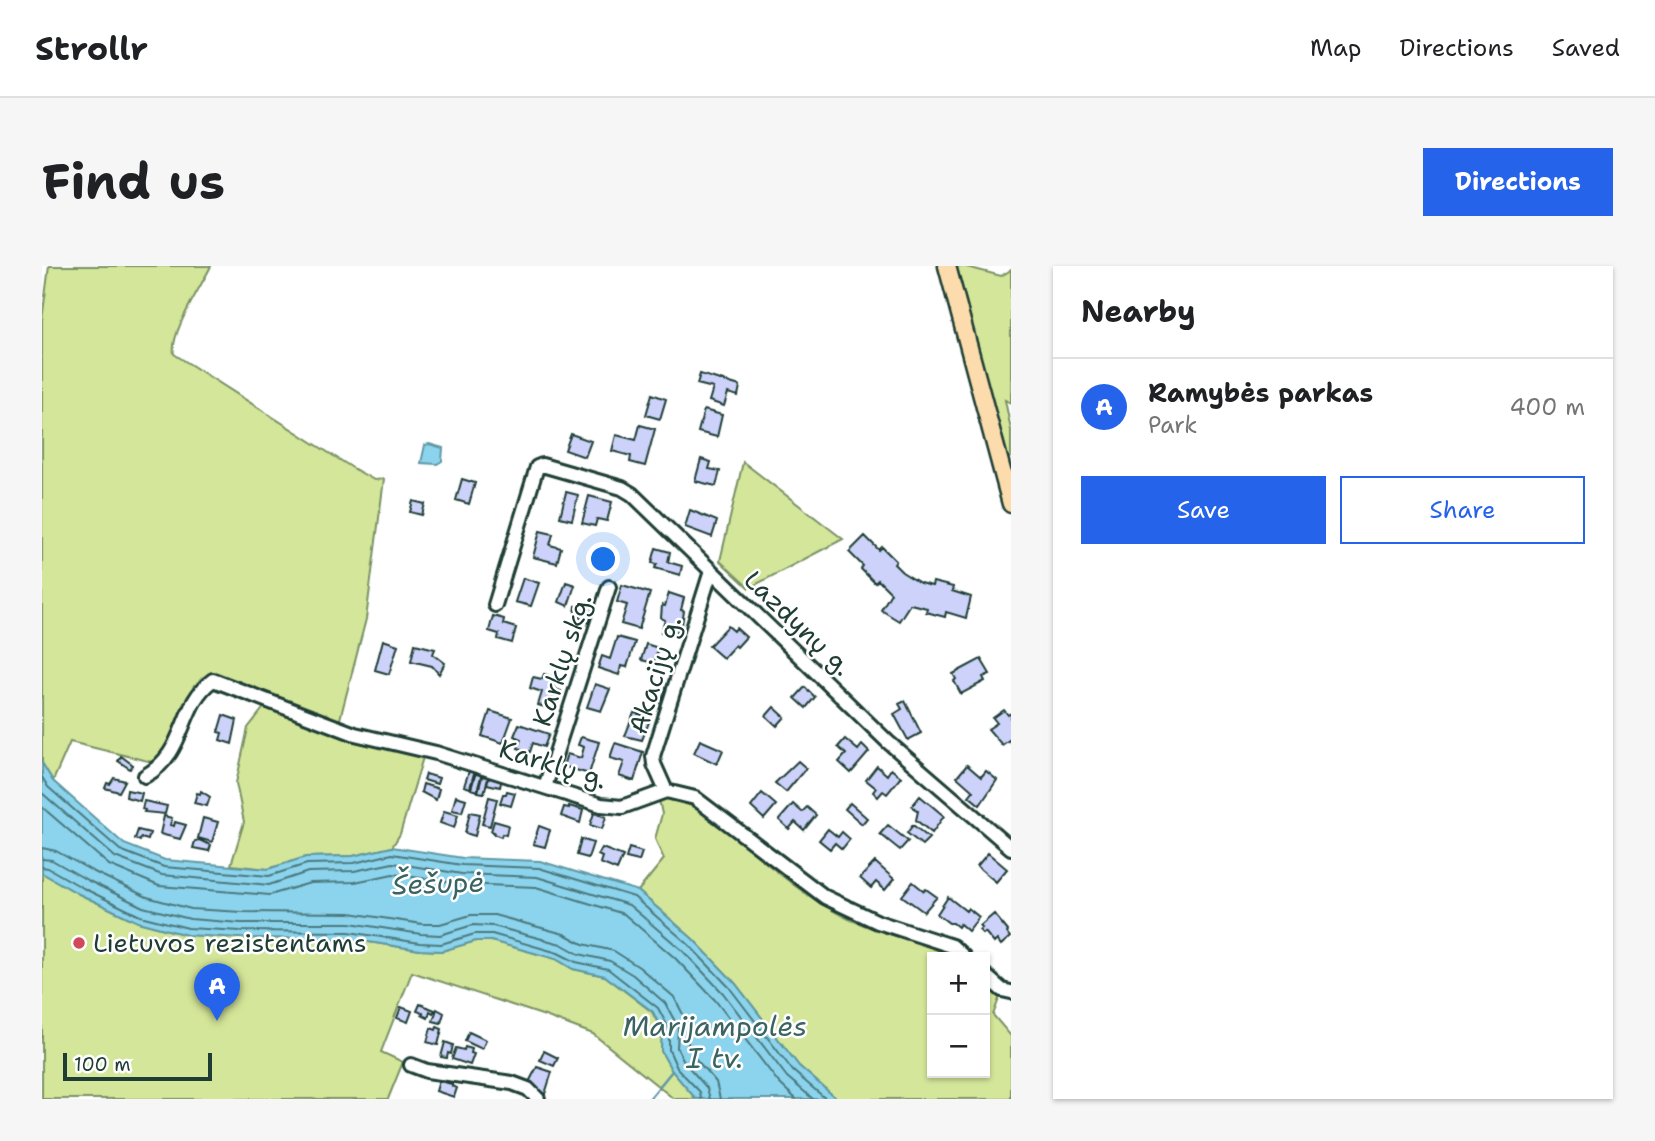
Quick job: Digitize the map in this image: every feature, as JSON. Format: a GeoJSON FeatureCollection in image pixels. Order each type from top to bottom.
{"type":"FeatureCollection","features":[{"type":"Feature","properties":{"kind":"main road"},"geometry":{"type":"LineString","coordinates":[[947,266],[1011,504]]}},
{"type":"Feature","properties":{"kind":"street","name":"Lazdynų g."},"geometry":{"type":"LineString","coordinates":[[495,605],[537,467],[556,469],[622,488],[632,494],[888,742],[1011,848]]}},
{"type":"Feature","properties":{"kind":"street","name":"Akacijų g."},"geometry":{"type":"LineString","coordinates":[[666,791],[653,756],[711,571]]}},
{"type":"Feature","properties":{"kind":"street","name":"Karklų skg."},"geometry":{"type":"LineString","coordinates":[[545,787],[609,587]]}},
{"type":"Feature","properties":{"kind":"street","name":"Karklų g."},"geometry":{"type":"LineString","coordinates":[[145,776],[165,762],[175,747],[197,696],[213,680],[355,734],[436,753],[601,805],[622,807],[666,791]]}},
{"type":"Feature","properties":{"kind":"street"},"geometry":{"type":"LineString","coordinates":[[666,791],[695,798],[811,887],[845,908],[878,922],[952,946],[959,952]]}},
{"type":"Feature","properties":{"kind":"street"},"geometry":{"type":"LineString","coordinates":[[990,979],[1002,990],[1011,992]]}},
{"type":"Feature","properties":{"kind":"street"},"geometry":{"type":"LineString","coordinates":[[411,1065],[427,1071],[512,1083],[528,1088],[538,1099]]}},
{"type":"Feature","properties":{"kind":"green space"},"geometry":{"type":"Polygon","coordinates":[[[49,266],[211,266],[181,322],[174,354],[351,467],[374,480],[384,479],[366,619],[340,719],[344,736],[424,754],[400,834],[392,847],[353,856],[306,857],[268,869],[231,865],[244,822],[236,783],[248,728],[265,706],[214,685],[194,685],[171,744],[156,763],[70,742],[53,781],[42,763],[42,320],[49,266]]]}},
{"type":"Feature","properties":{"kind":"green space"},"geometry":{"type":"Polygon","coordinates":[[[951,266],[963,266],[1001,276],[1011,270],[1011,403],[1005,400],[1011,430],[1011,457],[1005,459],[951,266]]]}},
{"type":"Feature","properties":{"kind":"green space"},"geometry":{"type":"Polygon","coordinates":[[[743,462],[843,539],[749,588],[720,561],[743,462]]]}},
{"type":"Feature","properties":{"kind":"green space"},"geometry":{"type":"Polygon","coordinates":[[[670,798],[680,801],[706,815],[790,882],[832,910],[860,924],[941,952],[927,952],[927,1078],[990,1078],[990,988],[1000,996],[993,1015],[1011,1036],[1011,1099],[837,1099],[799,1066],[735,983],[693,939],[638,891],[664,859],[655,839],[662,814],[659,800],[670,798]]]}},
{"type":"Feature","properties":{"kind":"green space"},"geometry":{"type":"Polygon","coordinates":[[[42,873],[138,922],[187,935],[349,939],[442,951],[476,941],[491,941],[556,959],[573,969],[605,976],[652,1012],[662,1031],[661,1051],[672,1071],[696,1099],[674,1099],[593,1034],[412,972],[381,1052],[403,1062],[388,1099],[42,1099],[42,873]]]}},
{"type":"Feature","properties":{"kind":"water"},"geometry":{"type":"Polygon","coordinates":[[[425,445],[443,448],[442,461],[437,464],[421,463],[425,445]]]}},
{"type":"Feature","properties":{"kind":"water","name":"Marijampolės I tv."},"geometry":{"type":"Polygon","coordinates":[[[42,763],[53,781],[124,844],[165,860],[268,869],[306,857],[353,856],[392,847],[463,858],[540,861],[638,891],[693,939],[735,983],[799,1066],[837,1099],[696,1099],[672,1071],[661,1051],[662,1031],[653,1012],[605,976],[573,969],[556,959],[491,941],[476,941],[442,951],[420,950],[349,939],[187,935],[138,922],[42,873],[42,763]]]}},
{"type":"Feature","properties":{"kind":"building"},"geometry":{"type":"Polygon","coordinates":[[[700,374],[740,386],[738,396],[728,393],[724,406],[709,401],[713,388],[697,384],[700,374]]]}},
{"type":"Feature","properties":{"kind":"building"},"geometry":{"type":"Polygon","coordinates":[[[652,394],[666,399],[660,419],[646,415],[652,394]]]}},
{"type":"Feature","properties":{"kind":"building"},"geometry":{"type":"Polygon","coordinates":[[[704,410],[722,415],[717,437],[698,432],[704,410]]]}},
{"type":"Feature","properties":{"kind":"building"},"geometry":{"type":"Polygon","coordinates":[[[640,425],[655,429],[645,466],[630,462],[631,456],[612,451],[616,435],[636,440],[640,425]]]}},
{"type":"Feature","properties":{"kind":"building"},"geometry":{"type":"Polygon","coordinates":[[[571,434],[591,441],[585,457],[565,450],[571,434]]]}},
{"type":"Feature","properties":{"kind":"building"},"geometry":{"type":"Polygon","coordinates":[[[701,459],[711,462],[709,469],[720,471],[716,486],[695,481],[701,459]]]}},
{"type":"Feature","properties":{"kind":"building"},"geometry":{"type":"Polygon","coordinates":[[[462,479],[475,483],[469,504],[456,500],[462,479]]]}},
{"type":"Feature","properties":{"kind":"building"},"geometry":{"type":"Polygon","coordinates":[[[566,492],[578,495],[572,520],[560,517],[566,492]]]}},
{"type":"Feature","properties":{"kind":"building"},"geometry":{"type":"Polygon","coordinates":[[[589,496],[612,502],[607,521],[597,519],[595,526],[582,523],[589,496]]]}},
{"type":"Feature","properties":{"kind":"building"},"geometry":{"type":"Polygon","coordinates":[[[413,501],[425,504],[422,515],[410,512],[413,501]]]}},
{"type":"Feature","properties":{"kind":"building"},"geometry":{"type":"Polygon","coordinates":[[[690,510],[717,521],[712,537],[685,527],[690,510]]]}},
{"type":"Feature","properties":{"kind":"building"},"geometry":{"type":"Polygon","coordinates":[[[540,531],[553,534],[550,545],[561,548],[557,563],[533,557],[540,531]]]}},
{"type":"Feature","properties":{"kind":"building"},"geometry":{"type":"Polygon","coordinates":[[[865,536],[879,550],[882,547],[896,561],[894,564],[902,572],[920,583],[932,586],[933,582],[953,587],[952,591],[971,597],[966,618],[946,612],[945,617],[926,612],[927,608],[910,604],[899,621],[881,610],[891,593],[878,580],[875,583],[849,552],[865,536]]]}},
{"type":"Feature","properties":{"kind":"building"},"geometry":{"type":"Polygon","coordinates":[[[656,548],[670,552],[668,562],[682,566],[680,575],[655,568],[657,564],[652,563],[656,548]]]}},
{"type":"Feature","properties":{"kind":"building"},"geometry":{"type":"Polygon","coordinates":[[[523,578],[539,583],[531,606],[515,602],[523,578]]]}},
{"type":"Feature","properties":{"kind":"building"},"geometry":{"type":"Polygon","coordinates":[[[566,582],[575,585],[568,606],[559,602],[566,582]]]}},
{"type":"Feature","properties":{"kind":"building"},"geometry":{"type":"Polygon","coordinates":[[[622,585],[650,593],[639,629],[621,624],[627,605],[617,602],[622,585]]]}},
{"type":"Feature","properties":{"kind":"building"},"geometry":{"type":"Polygon","coordinates":[[[669,593],[684,598],[681,610],[684,611],[682,625],[679,624],[676,637],[661,632],[665,620],[661,618],[662,605],[665,606],[669,593]]]}},
{"type":"Feature","properties":{"kind":"building"},"geometry":{"type":"Polygon","coordinates":[[[584,602],[596,604],[592,623],[580,620],[581,616],[575,614],[576,606],[583,607],[584,602]]]}},
{"type":"Feature","properties":{"kind":"building"},"geometry":{"type":"Polygon","coordinates":[[[493,616],[504,619],[503,624],[516,628],[512,643],[498,639],[499,634],[489,631],[493,616]]]}},
{"type":"Feature","properties":{"kind":"building"},"geometry":{"type":"Polygon","coordinates":[[[728,626],[734,631],[736,628],[746,637],[723,658],[709,646],[728,626]]]}},
{"type":"Feature","properties":{"kind":"building"},"geometry":{"type":"Polygon","coordinates":[[[617,637],[635,642],[627,667],[621,666],[619,675],[598,668],[602,656],[610,659],[617,637]]]}},
{"type":"Feature","properties":{"kind":"building"},"geometry":{"type":"Polygon","coordinates":[[[383,640],[398,645],[389,674],[375,670],[383,640]]]}},
{"type":"Feature","properties":{"kind":"building"},"geometry":{"type":"Polygon","coordinates":[[[415,644],[435,649],[433,654],[445,663],[439,674],[432,666],[411,661],[415,644]]]}},
{"type":"Feature","properties":{"kind":"building"},"geometry":{"type":"Polygon","coordinates":[[[646,644],[658,648],[654,663],[641,660],[646,644]]]}},
{"type":"Feature","properties":{"kind":"building"},"geometry":{"type":"Polygon","coordinates":[[[981,659],[990,674],[983,677],[985,681],[961,694],[953,674],[981,659]]]}},
{"type":"Feature","properties":{"kind":"building"},"geometry":{"type":"Polygon","coordinates":[[[544,674],[556,678],[553,688],[561,691],[555,710],[538,705],[542,692],[530,688],[533,677],[542,679],[544,674]]]}},
{"type":"Feature","properties":{"kind":"building"},"geometry":{"type":"Polygon","coordinates":[[[595,684],[610,689],[601,711],[587,707],[595,684]]]}},
{"type":"Feature","properties":{"kind":"building"},"geometry":{"type":"Polygon","coordinates":[[[805,687],[815,697],[806,708],[795,698],[805,687]]]}},
{"type":"Feature","properties":{"kind":"building"},"geometry":{"type":"Polygon","coordinates":[[[905,701],[921,733],[908,740],[894,714],[902,709],[899,704],[905,701]]]}},
{"type":"Feature","properties":{"kind":"building"},"geometry":{"type":"Polygon","coordinates":[[[774,707],[785,717],[777,726],[766,716],[774,707]]]}},
{"type":"Feature","properties":{"kind":"building"},"geometry":{"type":"Polygon","coordinates":[[[1004,710],[1008,715],[1011,713],[1011,743],[1009,740],[1002,745],[988,729],[997,723],[993,718],[1004,710]]]}},
{"type":"Feature","properties":{"kind":"building"},"geometry":{"type":"Polygon","coordinates":[[[490,711],[512,718],[503,743],[482,736],[490,711]]]}},
{"type":"Feature","properties":{"kind":"building"},"geometry":{"type":"Polygon","coordinates":[[[634,713],[651,717],[642,740],[625,736],[634,713]]]}},
{"type":"Feature","properties":{"kind":"building"},"geometry":{"type":"Polygon","coordinates":[[[223,715],[237,720],[232,744],[220,740],[222,733],[218,732],[223,715]]]}},
{"type":"Feature","properties":{"kind":"building"},"geometry":{"type":"Polygon","coordinates":[[[519,724],[549,734],[544,747],[533,743],[530,752],[518,748],[521,739],[514,736],[519,724]]]}},
{"type":"Feature","properties":{"kind":"building"},"geometry":{"type":"Polygon","coordinates":[[[581,737],[599,742],[589,774],[563,766],[567,754],[581,758],[584,747],[578,745],[581,737]]]}},
{"type":"Feature","properties":{"kind":"building"},"geometry":{"type":"Polygon","coordinates":[[[845,739],[858,750],[862,745],[869,752],[851,773],[839,762],[846,754],[838,747],[845,739]]]}},
{"type":"Feature","properties":{"kind":"building"},"geometry":{"type":"Polygon","coordinates":[[[700,740],[723,750],[717,764],[694,753],[700,740]]]}},
{"type":"Feature","properties":{"kind":"building"},"geometry":{"type":"Polygon","coordinates":[[[615,743],[643,752],[634,781],[619,776],[624,762],[610,758],[615,743]]]}},
{"type":"Feature","properties":{"kind":"building"},"geometry":{"type":"Polygon","coordinates":[[[121,756],[133,765],[130,769],[118,761],[121,756]]]}},
{"type":"Feature","properties":{"kind":"building"},"geometry":{"type":"Polygon","coordinates":[[[798,761],[806,768],[786,792],[775,783],[798,761]]]}},
{"type":"Feature","properties":{"kind":"building"},"geometry":{"type":"Polygon","coordinates":[[[967,765],[981,777],[986,771],[997,780],[980,805],[969,796],[973,791],[957,777],[967,765]]]}},
{"type":"Feature","properties":{"kind":"building"},"geometry":{"type":"Polygon","coordinates":[[[877,766],[887,775],[891,769],[901,777],[887,794],[883,791],[878,797],[873,792],[876,788],[866,780],[877,766]]]}},
{"type":"Feature","properties":{"kind":"building"},"geometry":{"type":"Polygon","coordinates":[[[469,771],[474,773],[470,788],[464,786],[469,771]]]}},
{"type":"Feature","properties":{"kind":"building"},"geometry":{"type":"Polygon","coordinates":[[[476,772],[482,773],[477,791],[471,789],[476,772]]]}},
{"type":"Feature","properties":{"kind":"building"},"geometry":{"type":"Polygon","coordinates":[[[483,773],[489,775],[484,793],[478,792],[483,773]]]}},
{"type":"Feature","properties":{"kind":"building"},"geometry":{"type":"Polygon","coordinates":[[[426,774],[439,778],[437,784],[424,780],[426,774]]]}},
{"type":"Feature","properties":{"kind":"building"},"geometry":{"type":"Polygon","coordinates":[[[490,775],[502,778],[500,787],[487,784],[490,775]]]}},
{"type":"Feature","properties":{"kind":"building"},"geometry":{"type":"Polygon","coordinates":[[[114,778],[125,781],[119,792],[105,788],[114,778]]]}},
{"type":"Feature","properties":{"kind":"building"},"geometry":{"type":"Polygon","coordinates":[[[423,784],[439,789],[436,800],[421,792],[423,784]]]}},
{"type":"Feature","properties":{"kind":"building"},"geometry":{"type":"Polygon","coordinates":[[[127,790],[142,793],[140,801],[126,797],[127,790]]]}},
{"type":"Feature","properties":{"kind":"building"},"geometry":{"type":"Polygon","coordinates":[[[201,791],[210,797],[207,806],[194,803],[197,793],[200,794],[201,791]]]}},
{"type":"Feature","properties":{"kind":"building"},"geometry":{"type":"Polygon","coordinates":[[[507,791],[515,793],[511,806],[500,803],[507,791]]]}},
{"type":"Feature","properties":{"kind":"building"},"geometry":{"type":"Polygon","coordinates":[[[762,793],[776,805],[764,819],[751,807],[762,793]]]}},
{"type":"Feature","properties":{"kind":"building"},"geometry":{"type":"Polygon","coordinates":[[[456,796],[466,799],[462,812],[452,810],[456,796]]]}},
{"type":"Feature","properties":{"kind":"building"},"geometry":{"type":"Polygon","coordinates":[[[920,796],[944,816],[932,833],[916,820],[918,811],[912,806],[920,796]]]}},
{"type":"Feature","properties":{"kind":"building"},"geometry":{"type":"Polygon","coordinates":[[[489,797],[497,799],[490,826],[482,824],[489,797]]]}},
{"type":"Feature","properties":{"kind":"building"},"geometry":{"type":"Polygon","coordinates":[[[144,801],[167,806],[165,814],[144,812],[144,801]]]}},
{"type":"Feature","properties":{"kind":"building"},"geometry":{"type":"Polygon","coordinates":[[[850,803],[867,818],[862,824],[845,809],[850,803]]]}},
{"type":"Feature","properties":{"kind":"building"},"geometry":{"type":"Polygon","coordinates":[[[793,804],[802,812],[807,807],[816,815],[804,830],[795,822],[789,829],[779,820],[793,804]]]}},
{"type":"Feature","properties":{"kind":"building"},"geometry":{"type":"Polygon","coordinates":[[[564,807],[583,810],[580,823],[561,816],[564,807]]]}},
{"type":"Feature","properties":{"kind":"building"},"geometry":{"type":"Polygon","coordinates":[[[444,811],[458,815],[454,828],[440,823],[444,811]]]}},
{"type":"Feature","properties":{"kind":"building"},"geometry":{"type":"Polygon","coordinates":[[[470,812],[480,814],[475,836],[465,833],[470,812]]]}},
{"type":"Feature","properties":{"kind":"building"},"geometry":{"type":"Polygon","coordinates":[[[594,813],[606,817],[602,829],[590,825],[594,813]]]}},
{"type":"Feature","properties":{"kind":"building"},"geometry":{"type":"Polygon","coordinates":[[[164,816],[172,818],[170,825],[174,826],[175,822],[186,825],[180,839],[160,834],[164,816]]]}},
{"type":"Feature","properties":{"kind":"building"},"geometry":{"type":"Polygon","coordinates":[[[203,818],[218,822],[212,842],[198,838],[203,818]]]}},
{"type":"Feature","properties":{"kind":"building"},"geometry":{"type":"Polygon","coordinates":[[[494,821],[508,825],[506,835],[502,834],[501,837],[493,834],[491,831],[494,821]]]}},
{"type":"Feature","properties":{"kind":"building"},"geometry":{"type":"Polygon","coordinates":[[[888,825],[908,841],[900,850],[880,834],[888,825]]]}},
{"type":"Feature","properties":{"kind":"building"},"geometry":{"type":"Polygon","coordinates":[[[913,825],[929,838],[922,845],[907,833],[913,825]]]}},
{"type":"Feature","properties":{"kind":"building"},"geometry":{"type":"Polygon","coordinates":[[[539,826],[550,830],[545,847],[533,844],[539,826]]]}},
{"type":"Feature","properties":{"kind":"building"},"geometry":{"type":"Polygon","coordinates":[[[828,829],[838,837],[842,832],[850,839],[842,849],[835,843],[830,849],[819,840],[828,829]]]}},
{"type":"Feature","properties":{"kind":"building"},"geometry":{"type":"Polygon","coordinates":[[[138,830],[150,833],[148,840],[135,839],[138,830]]]}},
{"type":"Feature","properties":{"kind":"building"},"geometry":{"type":"Polygon","coordinates":[[[581,839],[593,843],[588,858],[577,855],[581,839]]]}},
{"type":"Feature","properties":{"kind":"building"},"geometry":{"type":"Polygon","coordinates":[[[195,841],[211,845],[209,851],[193,848],[195,841]]]}},
{"type":"Feature","properties":{"kind":"building"},"geometry":{"type":"Polygon","coordinates":[[[602,848],[623,856],[617,870],[600,863],[602,857],[598,855],[602,848]]]}},
{"type":"Feature","properties":{"kind":"building"},"geometry":{"type":"Polygon","coordinates":[[[629,848],[642,852],[639,861],[626,858],[629,848]]]}},
{"type":"Feature","properties":{"kind":"building"},"geometry":{"type":"Polygon","coordinates":[[[988,853],[1007,869],[996,882],[977,866],[988,853]]]}},
{"type":"Feature","properties":{"kind":"building"},"geometry":{"type":"Polygon","coordinates":[[[875,862],[894,879],[885,890],[876,882],[871,888],[860,878],[875,862]]]}},
{"type":"Feature","properties":{"kind":"building"},"geometry":{"type":"Polygon","coordinates":[[[913,882],[937,897],[924,912],[902,896],[913,882]]]}},
{"type":"Feature","properties":{"kind":"building"},"geometry":{"type":"Polygon","coordinates":[[[948,897],[979,917],[968,931],[960,924],[958,927],[937,914],[948,897]]]}},
{"type":"Feature","properties":{"kind":"building"},"geometry":{"type":"Polygon","coordinates":[[[994,914],[1010,937],[1001,945],[997,940],[994,943],[985,932],[983,934],[979,930],[994,914]]]}},
{"type":"Feature","properties":{"kind":"building"},"geometry":{"type":"Polygon","coordinates":[[[420,1004],[435,1010],[433,1013],[430,1011],[428,1018],[417,1011],[420,1004]]]}},
{"type":"Feature","properties":{"kind":"building"},"geometry":{"type":"Polygon","coordinates":[[[401,1007],[412,1011],[408,1022],[397,1018],[401,1007]]]}},
{"type":"Feature","properties":{"kind":"building"},"geometry":{"type":"Polygon","coordinates":[[[437,1009],[444,1013],[441,1023],[433,1021],[437,1009]]]}},
{"type":"Feature","properties":{"kind":"building"},"geometry":{"type":"Polygon","coordinates":[[[437,1027],[442,1029],[438,1045],[427,1042],[431,1028],[436,1030],[437,1027]]]}},
{"type":"Feature","properties":{"kind":"building"},"geometry":{"type":"Polygon","coordinates":[[[469,1032],[486,1040],[482,1049],[465,1041],[469,1032]]]}},
{"type":"Feature","properties":{"kind":"building"},"geometry":{"type":"Polygon","coordinates":[[[445,1042],[453,1045],[447,1058],[441,1057],[445,1042]]]}},
{"type":"Feature","properties":{"kind":"building"},"geometry":{"type":"Polygon","coordinates":[[[465,1047],[472,1049],[471,1053],[474,1054],[470,1065],[452,1059],[456,1048],[464,1050],[465,1047]]]}},
{"type":"Feature","properties":{"kind":"building"},"geometry":{"type":"Polygon","coordinates":[[[544,1051],[558,1058],[554,1066],[540,1060],[544,1051]]]}},
{"type":"Feature","properties":{"kind":"building"},"geometry":{"type":"Polygon","coordinates":[[[537,1067],[552,1072],[545,1094],[532,1090],[528,1084],[537,1067]]]}},
{"type":"Feature","properties":{"kind":"building"},"geometry":{"type":"Polygon","coordinates":[[[439,1081],[457,1088],[454,1097],[436,1091],[439,1081]]]}},
{"type":"Feature","properties":{"kind":"waterway"},"geometry":{"type":"LineString","coordinates":[[649,1099],[672,1071]]}},
{"type":"Feature","properties":{"kind":"place","name":"Lietuvos rezistentams"},"geometry":{"type":"Point","coordinates":[79,943]}},
{"type":"Feature","properties":{"kind":"place","name":"Ramybės parkas"},"geometry":{"type":"Point","coordinates":[217,1021]}},
{"type":"Feature","properties":{"kind":"water label","name":"Šešupė"},"geometry":{"type":"Point","coordinates":[438,883]}}]}
